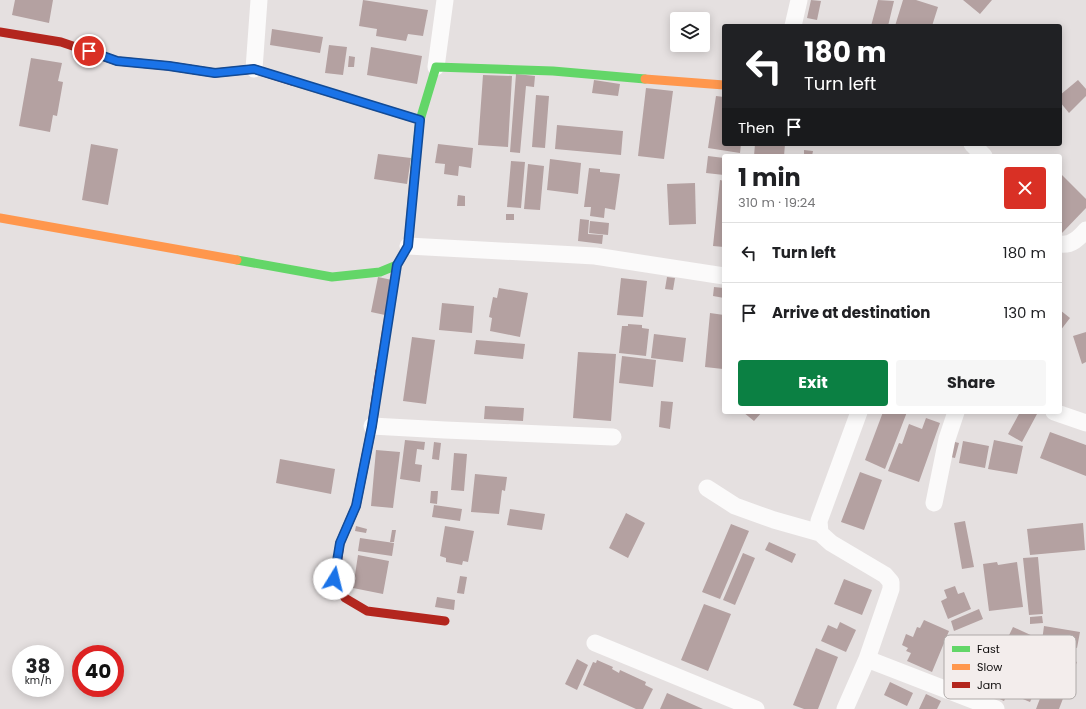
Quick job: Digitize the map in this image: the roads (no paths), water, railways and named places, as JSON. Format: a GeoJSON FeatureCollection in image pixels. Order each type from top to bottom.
{"type":"FeatureCollection","features":[{"type":"Feature","properties":{"kind":"street"},"geometry":{"type":"LineString","coordinates":[[254,69],[259,0]]}},
{"type":"Feature","properties":{"kind":"street"},"geometry":{"type":"LineString","coordinates":[[445,0],[436,67],[420,120],[408,246],[397,265],[372,426],[356,506],[340,543],[334,579],[345,598],[367,611],[445,620]]}},
{"type":"Feature","properties":{"kind":"street"},"geometry":{"type":"LineString","coordinates":[[793,24],[799,0]]}},
{"type":"Feature","properties":{"kind":"street"},"geometry":{"type":"LineString","coordinates":[[0,32],[61,42],[117,61],[169,66],[215,73],[254,69],[420,120]]}},
{"type":"Feature","properties":{"kind":"street"},"geometry":{"type":"LineString","coordinates":[[436,67],[553,71],[722,85]]}},
{"type":"Feature","properties":{"kind":"street"},"geometry":{"type":"LineString","coordinates":[[974,146],[982,154]]}},
{"type":"Feature","properties":{"kind":"street"},"geometry":{"type":"LineString","coordinates":[[0,218],[332,277],[380,272],[397,265]]}},
{"type":"Feature","properties":{"kind":"street"},"geometry":{"type":"LineString","coordinates":[[1062,244],[1066,245],[1079,239],[1086,230]]}},
{"type":"Feature","properties":{"kind":"street"},"geometry":{"type":"LineString","coordinates":[[408,246],[595,256],[722,276]]}},
{"type":"Feature","properties":{"kind":"street"},"geometry":{"type":"LineString","coordinates":[[820,533],[819,522],[858,414]]}},
{"type":"Feature","properties":{"kind":"street"},"geometry":{"type":"LineString","coordinates":[[934,503],[947,439],[955,414]]}},
{"type":"Feature","properties":{"kind":"street"},"geometry":{"type":"LineString","coordinates":[[1060,414],[1086,423]]}},
{"type":"Feature","properties":{"kind":"street"},"geometry":{"type":"LineString","coordinates":[[372,426],[613,437]]}},
{"type":"Feature","properties":{"kind":"street"},"geometry":{"type":"LineString","coordinates":[[707,488],[735,506],[774,520],[820,533],[831,543],[885,576],[890,582],[891,589],[867,659],[846,709]]}},
{"type":"Feature","properties":{"kind":"street"},"geometry":{"type":"LineString","coordinates":[[595,643],[756,709]]}},
{"type":"Feature","properties":{"kind":"street"},"geometry":{"type":"LineString","coordinates":[[867,659],[944,689]]}},
{"type":"Feature","properties":{"kind":"street"},"geometry":{"type":"LineString","coordinates":[[970,699],[996,709]]}}]}
